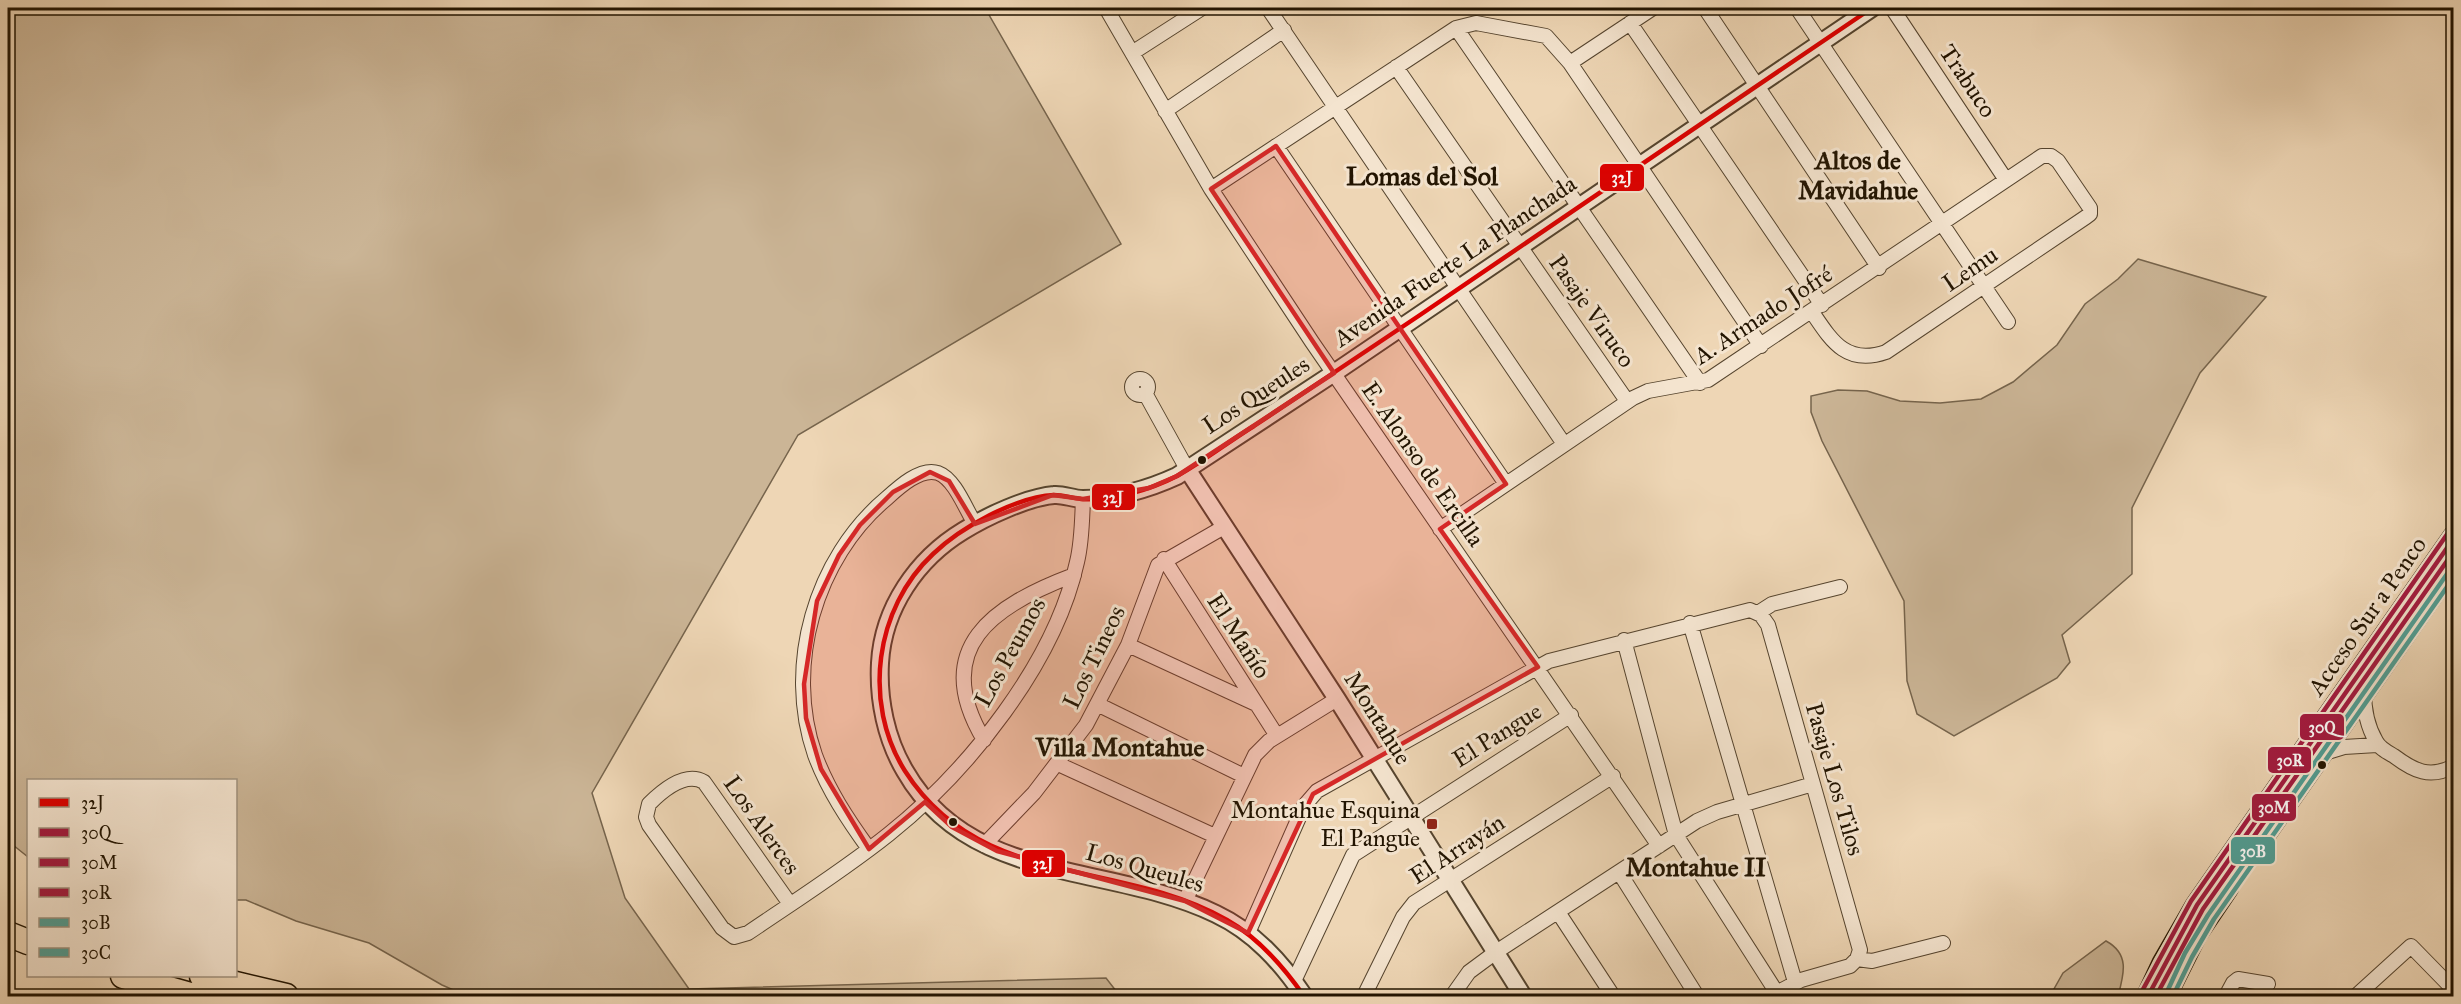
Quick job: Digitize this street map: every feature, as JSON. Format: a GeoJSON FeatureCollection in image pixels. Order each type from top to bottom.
{"type":"FeatureCollection","features":[{"type":"Feature","properties":{"kind":"highway"},"geometry":{"type":"LineString","coordinates":[[8,918],[27,926]]}},
{"type":"Feature","properties":{"kind":"highway"},"geometry":{"type":"LineString","coordinates":[[8,934],[27,942]]}},
{"type":"Feature","properties":{"kind":"highway"},"geometry":{"type":"LineString","coordinates":[[130,977],[194,996]]}},
{"type":"Feature","properties":{"kind":"highway"},"geometry":{"type":"LineString","coordinates":[[210,977],[286,996]]}},
{"type":"Feature","properties":{"kind":"main road","name":"Acceso Sur a Penco"},"geometry":{"type":"LineString","coordinates":[[2148,996],[2163,964],[2197,905],[2454,537]]}},
{"type":"Feature","properties":{"kind":"main road","name":"Acceso Sur a Penco"},"geometry":{"type":"LineString","coordinates":[[2165,996],[2196,934],[2454,563]]}},
{"type":"Feature","properties":{"kind":"street","name":"E. Alonso de Ercilla"},"geometry":{"type":"LineString","coordinates":[[1106,8],[1211,189],[1440,529],[1538,667],[1659,846]]}},
{"type":"Feature","properties":{"kind":"street"},"geometry":{"type":"LineString","coordinates":[[1132,53],[1202,8]]}},
{"type":"Feature","properties":{"kind":"street"},"geometry":{"type":"LineString","coordinates":[[1268,8],[1564,444]]}},
{"type":"Feature","properties":{"kind":"street"},"geometry":{"type":"LineString","coordinates":[[1570,63],[1653,8]]}},
{"type":"Feature","properties":{"kind":"street"},"geometry":{"type":"LineString","coordinates":[[1705,8],[1879,268]]}},
{"type":"Feature","properties":{"kind":"street"},"geometry":{"type":"LineString","coordinates":[[1797,8],[2008,322]]}},
{"type":"Feature","properties":{"kind":"street","name":"Avenida Fuerte La Planchada"},"geometry":{"type":"LineString","coordinates":[[1334,373],[1872,8]]}},
{"type":"Feature","properties":{"kind":"street","name":"Trabuco"},"geometry":{"type":"LineString","coordinates":[[1892,8],[2006,180]]}},
{"type":"Feature","properties":{"kind":"street"},"geometry":{"type":"LineString","coordinates":[[1211,189],[1456,28],[1476,23],[1546,36],[1570,63],[1761,346]]}},
{"type":"Feature","properties":{"kind":"street","name":"Lemu"},"geometry":{"type":"LineString","coordinates":[[1630,23],[1817,308],[1836,347],[1863,356],[1879,354],[2090,214],[2090,208],[2058,160],[2051,156],[2042,156]]}},
{"type":"Feature","properties":{"kind":"street"},"geometry":{"type":"LineString","coordinates":[[1456,28],[1700,383]]}},
{"type":"Feature","properties":{"kind":"street"},"geometry":{"type":"LineString","coordinates":[[1165,111],[1284,30]]}},
{"type":"Feature","properties":{"kind":"street","name":"Pasaje Viruco"},"geometry":{"type":"LineString","coordinates":[[1395,67],[1627,401]]}},
{"type":"Feature","properties":{"kind":"street"},"geometry":{"type":"LineString","coordinates":[[1276,146],[1506,484]]}},
{"type":"Feature","properties":{"kind":"street","name":"A. Armado Jofré"},"geometry":{"type":"LineString","coordinates":[[1440,529],[1627,401],[1643,393],[1700,383],[1761,346],[2042,156]]}},
{"type":"Feature","properties":{"kind":"street","name":"Los Queules"},"geometry":{"type":"LineString","coordinates":[[1304,996],[1272,955],[1248,933],[1218,914],[1185,901],[1011,856],[984,846],[952,827],[926,802],[901,765],[887,731],[880,685],[882,642],[891,615],[909,582],[939,548],[975,524],[1010,509],[1053,495],[1083,499],[1149,488],[1186,469],[1334,373]]}},
{"type":"Feature","properties":{"kind":"street"},"geometry":{"type":"LineString","coordinates":[[1144,393],[1186,469]]}},
{"type":"Feature","properties":{"kind":"street","name":"Montahue"},"geometry":{"type":"LineString","coordinates":[[1186,469],[1337,699],[1523,996]]}},
{"type":"Feature","properties":{"kind":"street"},"geometry":{"type":"LineString","coordinates":[[869,849],[829,788],[810,735],[804,701],[804,667],[808,634],[817,601],[839,555],[860,525],[893,492],[919,475],[935,472],[945,477],[975,524]]}},
{"type":"Feature","properties":{"kind":"street","name":"Los Peumos"},"geometry":{"type":"LineString","coordinates":[[734,937],[748,933],[869,849],[926,802],[984,740],[1040,654],[1074,575],[1081,541],[1083,499]]}},
{"type":"Feature","properties":{"kind":"street"},"geometry":{"type":"LineString","coordinates":[[1164,559],[1224,527]]}},
{"type":"Feature","properties":{"kind":"street","name":"Los Tineos"},"geometry":{"type":"LineString","coordinates":[[984,846],[1058,764],[1099,705],[1128,645],[1154,573],[1164,559]]}},
{"type":"Feature","properties":{"kind":"street","name":"El Mañío"},"geometry":{"type":"LineString","coordinates":[[1164,559],[1277,736]]}},
{"type":"Feature","properties":{"kind":"street"},"geometry":{"type":"LineString","coordinates":[[984,740],[971,716],[965,690],[968,660],[974,641],[985,624],[1008,605],[1074,575]]}},
{"type":"Feature","properties":{"kind":"street"},"geometry":{"type":"LineString","coordinates":[[1248,933],[1306,802],[1317,791],[1376,760],[1538,667],[1560,657],[1742,610],[1758,613],[1772,604],[1840,587]]}},
{"type":"Feature","properties":{"kind":"street","name":"Pasaje Los Tilos"},"geometry":{"type":"LineString","coordinates":[[1758,613],[1768,625],[1860,946],[1857,959]]}},
{"type":"Feature","properties":{"kind":"street"},"geometry":{"type":"LineString","coordinates":[[1690,623],[1795,982]]}},
{"type":"Feature","properties":{"kind":"street"},"geometry":{"type":"LineString","coordinates":[[1624,640],[1676,835],[1774,994],[1795,982],[1846,968],[1857,959],[1872,961],[1943,944]]}},
{"type":"Feature","properties":{"kind":"street"},"geometry":{"type":"LineString","coordinates":[[1128,645],[1257,705]]}},
{"type":"Feature","properties":{"kind":"street"},"geometry":{"type":"LineString","coordinates":[[2364,691],[2367,718],[2377,745],[2410,768],[2423,773],[2438,773],[2454,766]]}},
{"type":"Feature","properties":{"kind":"street"},"geometry":{"type":"LineString","coordinates":[[1185,901],[1255,755],[1277,736],[1337,699]]}},
{"type":"Feature","properties":{"kind":"street"},"geometry":{"type":"LineString","coordinates":[[1099,705],[1244,776]]}},
{"type":"Feature","properties":{"kind":"street","name":"El Pangue"},"geometry":{"type":"LineString","coordinates":[[1293,981],[1349,860],[1357,851],[1571,715]]}},
{"type":"Feature","properties":{"kind":"street"},"geometry":{"type":"LineString","coordinates":[[2319,755],[2344,747],[2377,745]]}},
{"type":"Feature","properties":{"kind":"street"},"geometry":{"type":"LineString","coordinates":[[1058,764],[1215,836]]}},
{"type":"Feature","properties":{"kind":"street","name":"El Arrayán"},"geometry":{"type":"LineString","coordinates":[[1364,996],[1406,912],[1418,900],[1613,776]]}},
{"type":"Feature","properties":{"kind":"street","name":"Los Alerces"},"geometry":{"type":"LineString","coordinates":[[734,937],[722,928],[647,821],[646,812],[649,804],[681,781],[696,778],[707,784],[790,904]]}},
{"type":"Feature","properties":{"kind":"street"},"geometry":{"type":"LineString","coordinates":[[1452,996],[1469,972],[1496,952],[1707,816],[1813,784]]}},
{"type":"Feature","properties":{"kind":"street"},"geometry":{"type":"LineString","coordinates":[[1619,872],[1697,996]]}},
{"type":"Feature","properties":{"kind":"street"},"geometry":{"type":"LineString","coordinates":[[1558,912],[1613,996]]}},
{"type":"Feature","properties":{"kind":"street"},"geometry":{"type":"LineString","coordinates":[[2356,996],[2411,946],[2454,990]]}},
{"type":"Feature","properties":{"kind":"street"},"geometry":{"type":"LineString","coordinates":[[2226,996],[2238,979],[2268,984]]}},
{"type":"Feature","properties":{"kind":"highlighted area"},"geometry":{"type":"Polygon","coordinates":[[[1276,146],[1506,484],[1440,529],[1538,667],[1313,794],[1248,933],[1185,901],[997,851],[952,827],[925,802],[869,849],[821,769],[806,718],[804,684],[817,601],[839,555],[860,525],[893,492],[930,472],[949,481],[975,524],[1053,495],[1083,499],[1149,488],[1177,476],[1334,373],[1211,189],[1276,146]]]}},
{"type":"Feature","properties":{"kind":"shaded area"},"geometry":{"type":"Polygon","coordinates":[[[8,8],[985,8],[1121,244],[798,435],[592,793],[625,898],[689,989],[1106,978],[1120,996],[467,996],[442,985],[369,943],[296,921],[246,900],[237,900],[237,779],[27,779],[27,856],[8,841],[8,8]]]}},
{"type":"Feature","properties":{"kind":"shaded area"},"geometry":{"type":"Polygon","coordinates":[[[2138,259],[2266,297],[2200,373],[2132,508],[2132,574],[2062,635],[2070,662],[2057,678],[1954,736],[1917,714],[1907,681],[1904,601],[1822,441],[1811,412],[1811,396],[1838,390],[1867,391],[1900,401],[1940,403],[1981,399],[2013,382],[2057,345],[2085,304],[2118,279],[2138,259]]]}},
{"type":"Feature","properties":{"kind":"shaded area"},"geometry":{"type":"Polygon","coordinates":[[[2106,941],[2114,946],[2122,958],[2123,972],[2118,996],[2050,996],[2063,973],[2106,941]]]}},
{"type":"Feature","properties":{"kind":"transit line","name":"32J"},"geometry":{"type":"LineString","coordinates":[[1304,996],[1270,954],[1250,935],[1227,920],[1185,901],[1142,887],[1054,867],[1012,854],[972,836],[936,809],[905,771],[891,744],[883,716],[880,687],[881,657],[887,628],[898,601],[913,576],[944,544],[973,524],[1006,508],[1022,501],[1054,495],[1093,499],[1130,494],[1155,486],[1187,470],[1872,8]]}},
{"type":"Feature","properties":{"kind":"transit line","name":"30R"},"geometry":{"type":"LineString","coordinates":[[2141,993],[2191,901],[2448,533]]}},
{"type":"Feature","properties":{"kind":"transit line","name":"30Q"},"geometry":{"type":"LineString","coordinates":[[2148,996],[2197,905],[2454,538]]}},
{"type":"Feature","properties":{"kind":"transit line","name":"30M"},"geometry":{"type":"LineString","coordinates":[[2156,996],[2203,909],[2454,551]]}},
{"type":"Feature","properties":{"kind":"transit line","name":"30B"},"geometry":{"type":"LineString","coordinates":[[2165,996],[2185,953],[2208,915],[2454,564]]}},
{"type":"Feature","properties":{"kind":"transit line","name":"30C"},"geometry":{"type":"LineString","coordinates":[[2173,996],[2214,919],[2454,577]]}},
{"type":"Feature","properties":{"kind":"place","name":"Montahue Esquina El Pangue"},"geometry":{"type":"Point","coordinates":[1432,824]}},
{"type":"Feature","properties":{"kind":"district","name":"Altos de Mavidahue"},"geometry":{"type":"Point","coordinates":[1858,175]}},
{"type":"Feature","properties":{"kind":"district","name":"Lomas del Sol"},"geometry":{"type":"Point","coordinates":[1422,176]}},
{"type":"Feature","properties":{"kind":"district","name":"Villa Montahue"},"geometry":{"type":"Point","coordinates":[1120,747]}},
{"type":"Feature","properties":{"kind":"district","name":"Montahue II"},"geometry":{"type":"Point","coordinates":[1696,867]}}]}
